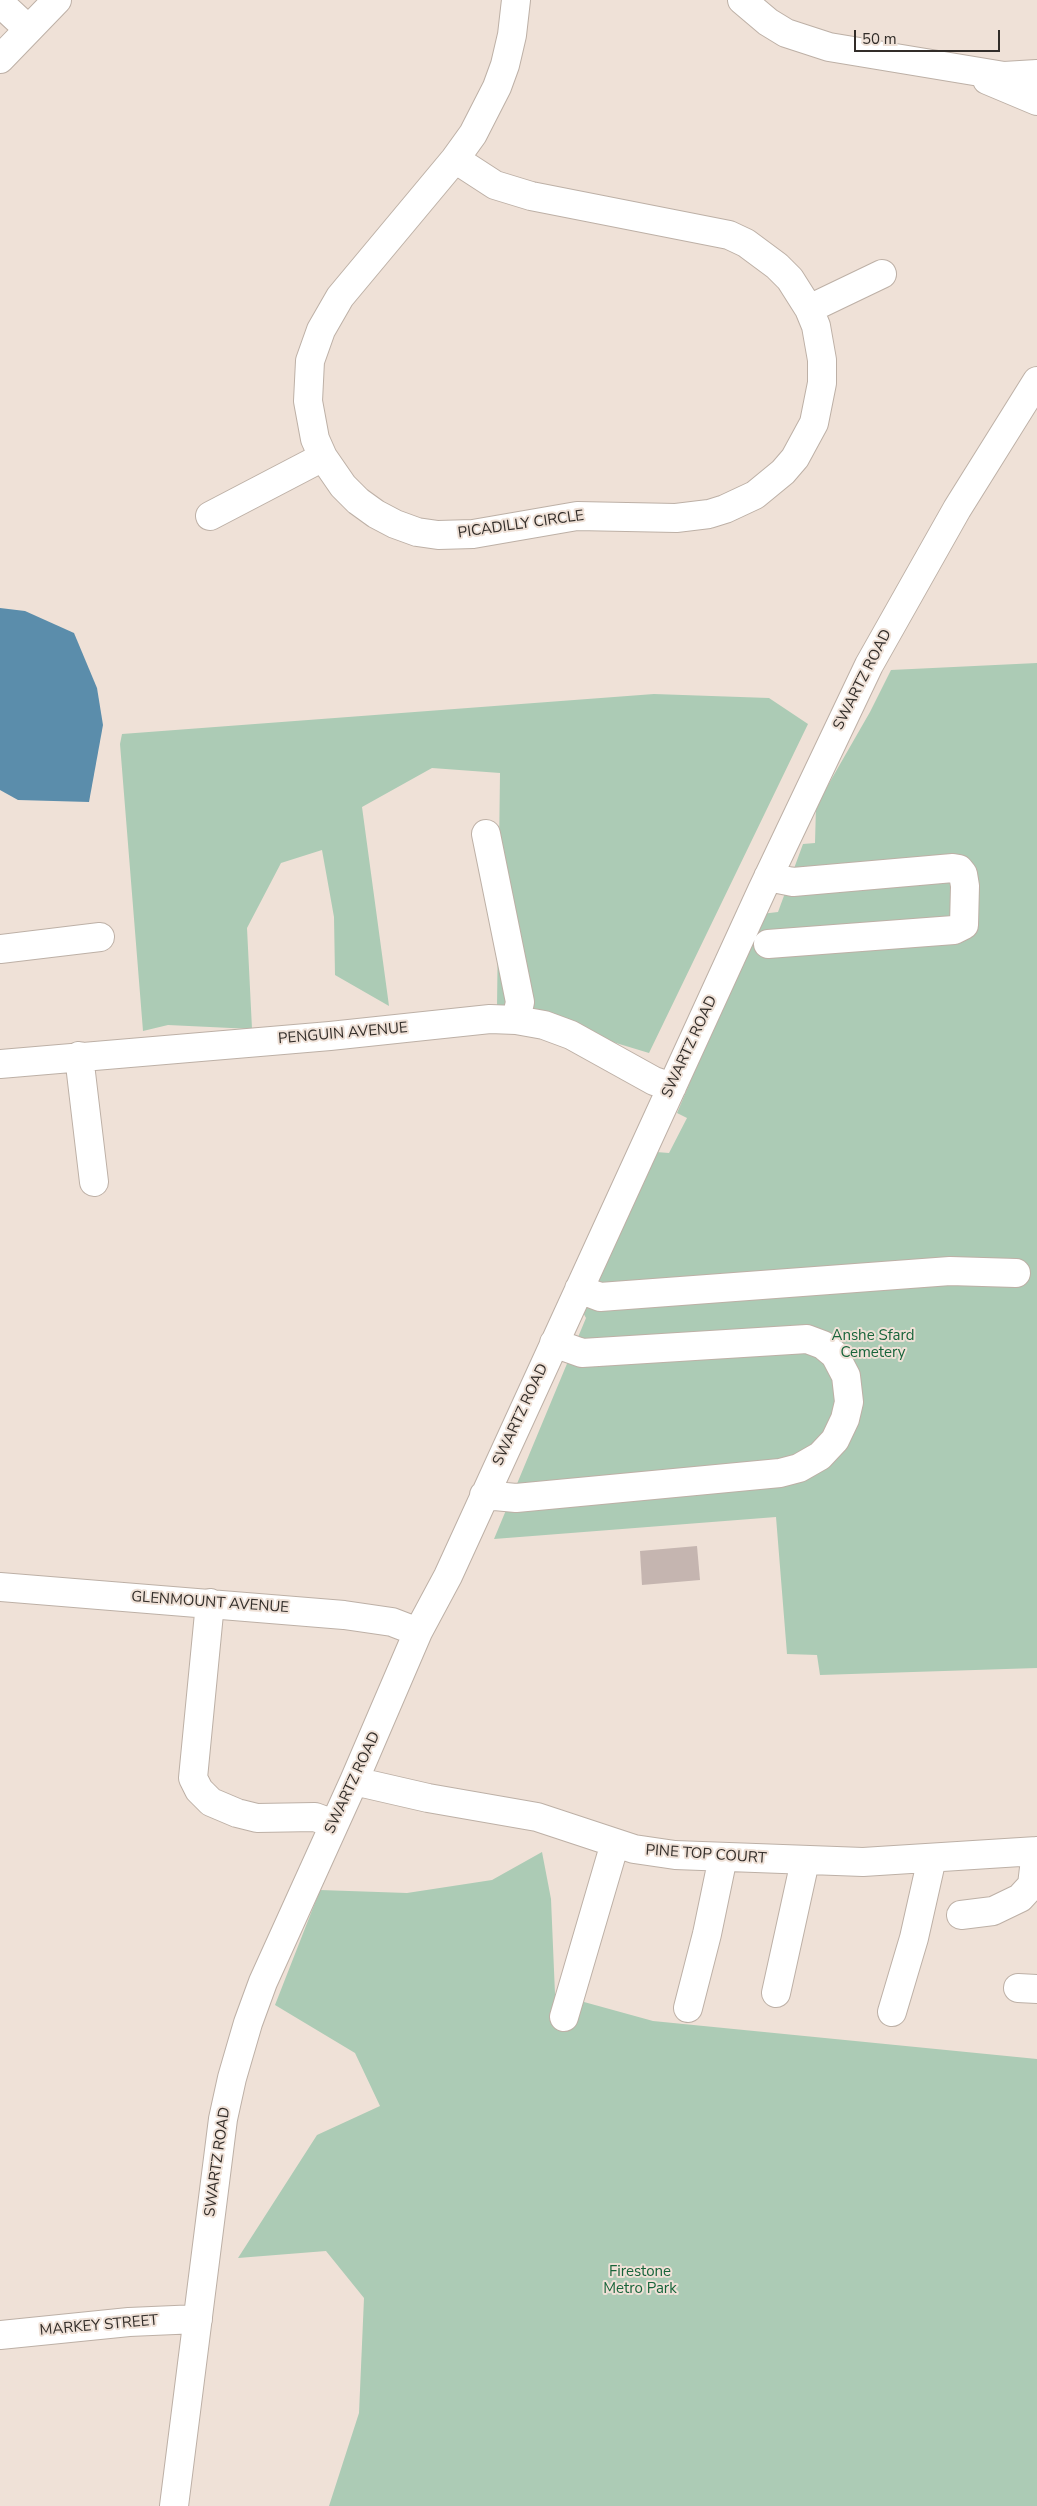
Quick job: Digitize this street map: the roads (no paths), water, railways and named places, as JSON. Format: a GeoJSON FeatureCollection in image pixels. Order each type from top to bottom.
{"type":"FeatureCollection","features":[{"type":"Feature","properties":{"kind":"street"},"geometry":{"type":"LineString","coordinates":[[0,59],[57,0]]}},
{"type":"Feature","properties":{"kind":"street","name":"PICADILLY CIRCLE"},"geometry":{"type":"LineString","coordinates":[[456,159],[495,185],[531,196],[729,234],[746,243],[777,266],[790,279],[809,308],[816,326],[822,360],[822,384],[814,423],[795,458],[783,472],[754,496],[725,509],[676,518],[577,516],[473,534],[438,535],[402,527],[376,514],[358,501],[343,486],[323,457],[315,439],[308,401],[310,362],[321,330],[340,297],[456,159],[473,134],[498,87],[512,35],[516,0]]}},
{"type":"Feature","properties":{"kind":"street"},"geometry":{"type":"LineString","coordinates":[[742,0],[768,22],[786,33],[806,41],[962,70],[1004,76],[1037,74]]}},
{"type":"Feature","properties":{"kind":"street"},"geometry":{"type":"LineString","coordinates":[[0,3],[28,29]]}},
{"type":"Feature","properties":{"kind":"street"},"geometry":{"type":"LineString","coordinates":[[962,70],[1037,100]]}},
{"type":"Feature","properties":{"kind":"street"},"geometry":{"type":"LineString","coordinates":[[809,308],[882,274]]}},
{"type":"Feature","properties":{"kind":"street","name":"SWARTZ ROAD"},"geometry":{"type":"LineString","coordinates":[[174,2506],[215,2175],[232,2078],[263,1982],[354,1781],[418,1632],[448,1576],[768,877],[888,630],[957,509],[1037,381]]}},
{"type":"Feature","properties":{"kind":"street"},"geometry":{"type":"LineString","coordinates":[[210,516],[323,457]]}},
{"type":"Feature","properties":{"kind":"street"},"geometry":{"type":"LineString","coordinates":[[486,834],[520,1002],[516,1020]]}},
{"type":"Feature","properties":{"kind":"street"},"geometry":{"type":"LineString","coordinates":[[768,877],[793,882],[953,868],[959,869],[963,874],[965,886],[964,925],[954,930],[768,944]]}},
{"type":"Feature","properties":{"kind":"street"},"geometry":{"type":"LineString","coordinates":[[0,949],[100,938]]}},
{"type":"Feature","properties":{"kind":"street","name":"PENGUIN AVENUE"},"geometry":{"type":"LineString","coordinates":[[0,1064],[330,1036],[490,1019],[516,1020],[544,1025],[571,1035],[654,1081],[672,1087]]}},
{"type":"Feature","properties":{"kind":"street"},"geometry":{"type":"LineString","coordinates":[[79,1056],[94,1182]]}},
{"type":"Feature","properties":{"kind":"street"},"geometry":{"type":"LineString","coordinates":[[580,1289],[600,1297],[950,1271],[1016,1272]]}},
{"type":"Feature","properties":{"kind":"street"},"geometry":{"type":"LineString","coordinates":[[484,1494],[516,1498],[780,1473],[799,1468],[820,1456],[835,1440],[845,1419],[850,1402],[846,1376],[835,1354],[823,1345],[807,1339],[582,1353],[554,1343]]}},
{"type":"Feature","properties":{"kind":"street","name":"GLENMOUNT AVENUE"},"geometry":{"type":"LineString","coordinates":[[0,1587],[344,1615],[392,1622],[418,1632]]}},
{"type":"Feature","properties":{"kind":"street"},"geometry":{"type":"LineString","coordinates":[[210,1603],[193,1778],[199,1790],[211,1802],[237,1813],[257,1818],[315,1817],[334,1824]]}},
{"type":"Feature","properties":{"kind":"street","name":"PINE TOP COURT"},"geometry":{"type":"LineString","coordinates":[[354,1781],[428,1798],[537,1818],[634,1849],[675,1855],[863,1862],[1036,1851]]}},
{"type":"Feature","properties":{"kind":"street"},"geometry":{"type":"LineString","coordinates":[[564,2017],[615,1843]]}},
{"type":"Feature","properties":{"kind":"street"},"geometry":{"type":"LineString","coordinates":[[961,1915],[993,1912],[1020,1898],[1034,1887],[1036,1851]]}},
{"type":"Feature","properties":{"kind":"street"},"geometry":{"type":"LineString","coordinates":[[688,2008],[707,1934],[723,1857]]}},
{"type":"Feature","properties":{"kind":"street"},"geometry":{"type":"LineString","coordinates":[[892,2012],[914,1938],[932,1858]]}},
{"type":"Feature","properties":{"kind":"street"},"geometry":{"type":"LineString","coordinates":[[776,1993],[805,1861]]}},
{"type":"Feature","properties":{"kind":"street","name":"MARKEY STREET"},"geometry":{"type":"LineString","coordinates":[[0,2335],[129,2322],[198,2319]]}},
{"type":"Feature","properties":{"kind":"water"},"geometry":{"type":"Polygon","coordinates":[[[0,608],[25,611],[74,633],[97,688],[103,725],[89,802],[18,800],[0,790],[0,608]]]}},
{"type":"Feature","properties":{"kind":"park label","name":"Anshe Sfard Cemetery"},"geometry":{"type":"Point","coordinates":[873,1344]}},
{"type":"Feature","properties":{"kind":"park label","name":"Firestone Metro Park"},"geometry":{"type":"Point","coordinates":[640,2280]}}]}
